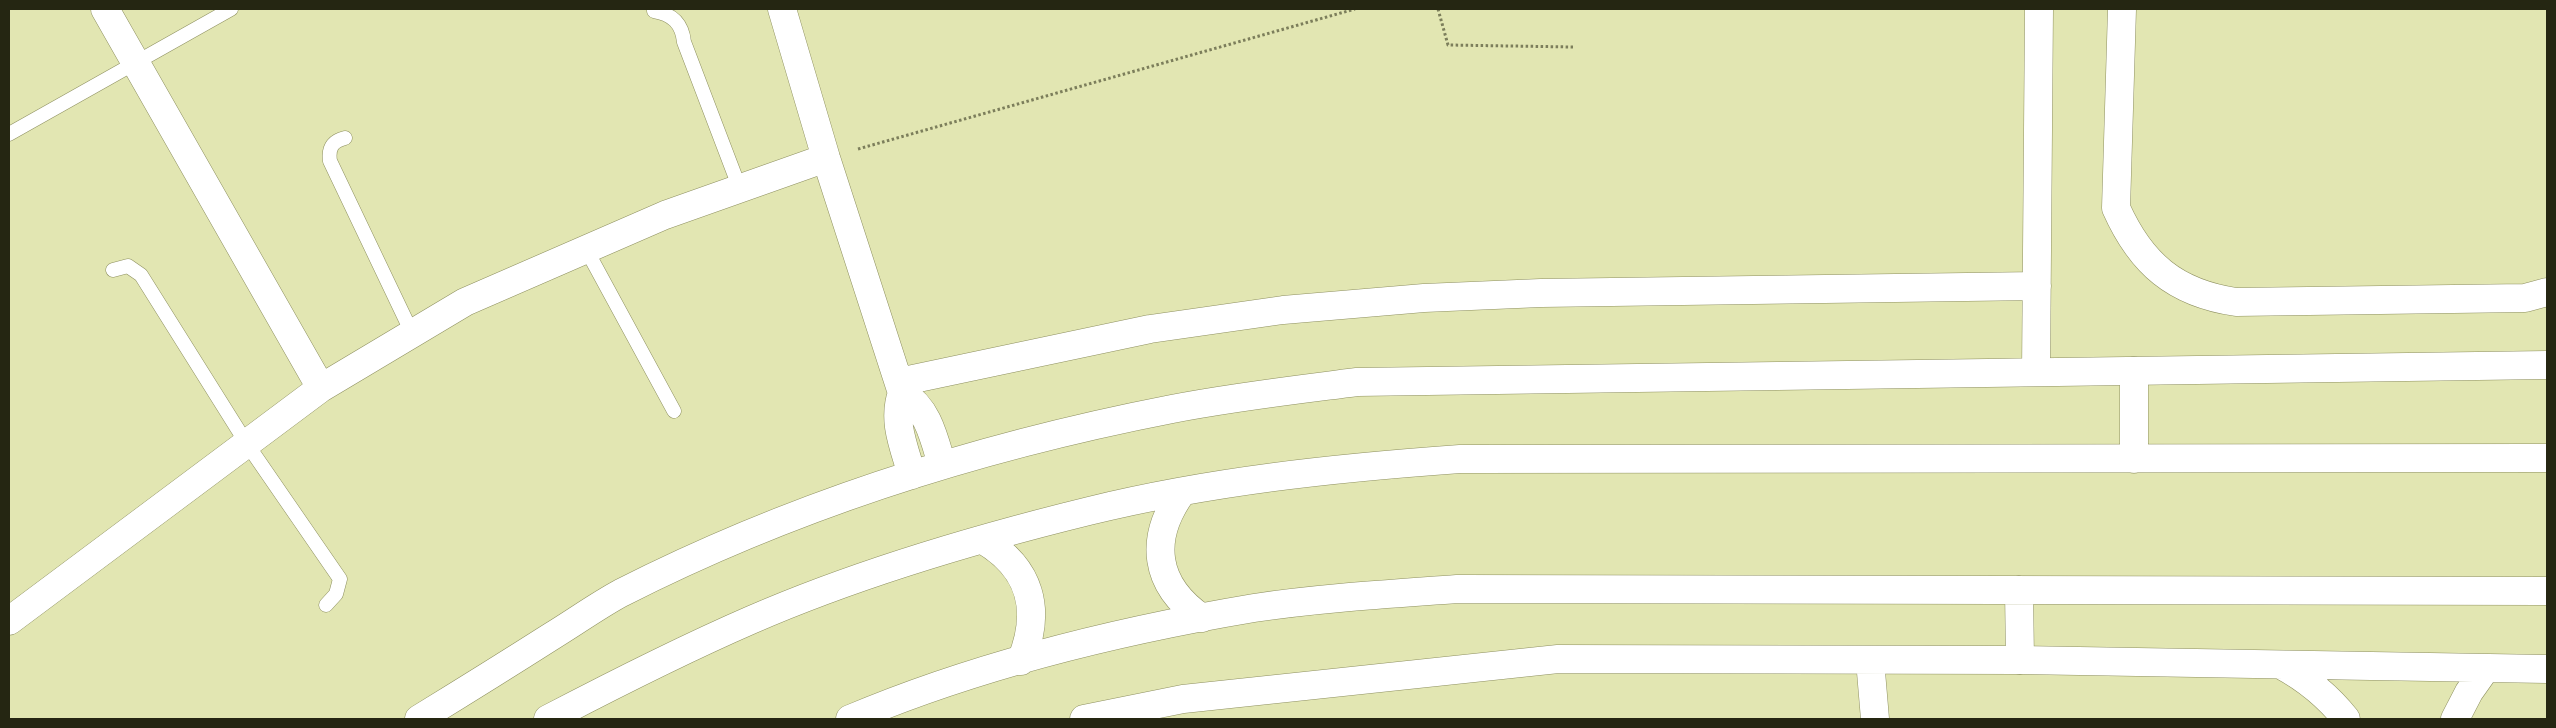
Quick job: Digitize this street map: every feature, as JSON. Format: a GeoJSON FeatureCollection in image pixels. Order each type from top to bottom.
{"type":"FeatureCollection","features":[{"type":"Feature","properties":{"kind":"street"},"geometry":{"type":"LineString","coordinates":[[105,9],[321,388]]}},
{"type":"Feature","properties":{"kind":"street"},"geometry":{"type":"LineString","coordinates":[[782,9],[826,158],[900,387],[898,426],[912,475]]}},
{"type":"Feature","properties":{"kind":"street"},"geometry":{"type":"LineString","coordinates":[[2036,372],[2039,9]]}},
{"type":"Feature","properties":{"kind":"street"},"geometry":{"type":"LineString","coordinates":[[2122,9],[2116,208],[2126,230],[2140,251],[2157,269],[2178,284],[2216,299],[2236,302],[2525,298],[2547,292]]}},
{"type":"Feature","properties":{"kind":"street"},"geometry":{"type":"LineString","coordinates":[[9,621],[321,388],[465,302],[665,215],[826,158]]}},
{"type":"Feature","properties":{"kind":"street"},"geometry":{"type":"LineString","coordinates":[[900,387],[1150,329],[1284,310],[1424,298],[1541,293],[2037,286]]}},
{"type":"Feature","properties":{"kind":"street"},"geometry":{"type":"LineString","coordinates":[[419,719],[619,594],[709,553],[800,515],[942,466],[1082,428],[1174,408],[1357,382],[2547,365]]}},
{"type":"Feature","properties":{"kind":"street"},"geometry":{"type":"LineString","coordinates":[[2134,371],[2134,459]]}},
{"type":"Feature","properties":{"kind":"street"},"geometry":{"type":"LineString","coordinates":[[900,387],[924,414],[942,466]]}},
{"type":"Feature","properties":{"kind":"street"},"geometry":{"type":"LineString","coordinates":[[548,719],[636,672],[753,619],[873,574],[982,540],[1090,511],[1182,492],[1292,474],[1460,459],[2547,458]]}},
{"type":"Feature","properties":{"kind":"street"},"geometry":{"type":"LineString","coordinates":[[1182,492],[1171,507],[1163,524],[1160,542],[1161,560],[1166,578],[1174,594],[1187,608],[1202,618]]}},
{"type":"Feature","properties":{"kind":"street"},"geometry":{"type":"LineString","coordinates":[[982,540],[999,550],[1013,563],[1024,580],[1030,598],[1032,620],[1029,641],[1021,661]]}},
{"type":"Feature","properties":{"kind":"street"},"geometry":{"type":"LineString","coordinates":[[850,719],[958,680],[1021,661],[1155,627],[1255,608],[1356,596],[1457,589],[2547,591]]}},
{"type":"Feature","properties":{"kind":"street"},"geometry":{"type":"LineString","coordinates":[[2019,590],[2020,660]]}},
{"type":"Feature","properties":{"kind":"street"},"geometry":{"type":"LineString","coordinates":[[1084,719],[1184,699],[1558,659],[2020,660],[2547,669]]}},
{"type":"Feature","properties":{"kind":"street"},"geometry":{"type":"LineString","coordinates":[[1870,660],[1875,719]]}},
{"type":"Feature","properties":{"kind":"street"},"geometry":{"type":"LineString","coordinates":[[2279,664],[2307,680],[2331,700],[2346,719]]}},
{"type":"Feature","properties":{"kind":"street"},"geometry":{"type":"LineString","coordinates":[[2455,719],[2486,668]]}},
{"type":"Feature","properties":{"kind":"lane"},"geometry":{"type":"LineString","coordinates":[[9,134],[231,9]]}},
{"type":"Feature","properties":{"kind":"lane"},"geometry":{"type":"LineString","coordinates":[[654,11],[665,13],[674,19],[683,33],[684,42],[740,189]]}},
{"type":"Feature","properties":{"kind":"lane"},"geometry":{"type":"LineString","coordinates":[[345,138],[337,140],[331,145],[328,153],[330,161],[412,334]]}},
{"type":"Feature","properties":{"kind":"lane"},"geometry":{"type":"LineString","coordinates":[[586,250],[674,410]]}},
{"type":"Feature","properties":{"kind":"lane"},"geometry":{"type":"LineString","coordinates":[[113,270],[128,266],[141,276],[247,444],[340,579],[336,594],[326,605]]}},
{"type":"Feature","properties":{"kind":"path"},"geometry":{"type":"LineString","coordinates":[[826,158],[1355,9]]}},
{"type":"Feature","properties":{"kind":"path"},"geometry":{"type":"LineString","coordinates":[[1438,9],[1448,45],[1573,47]]}}]}
